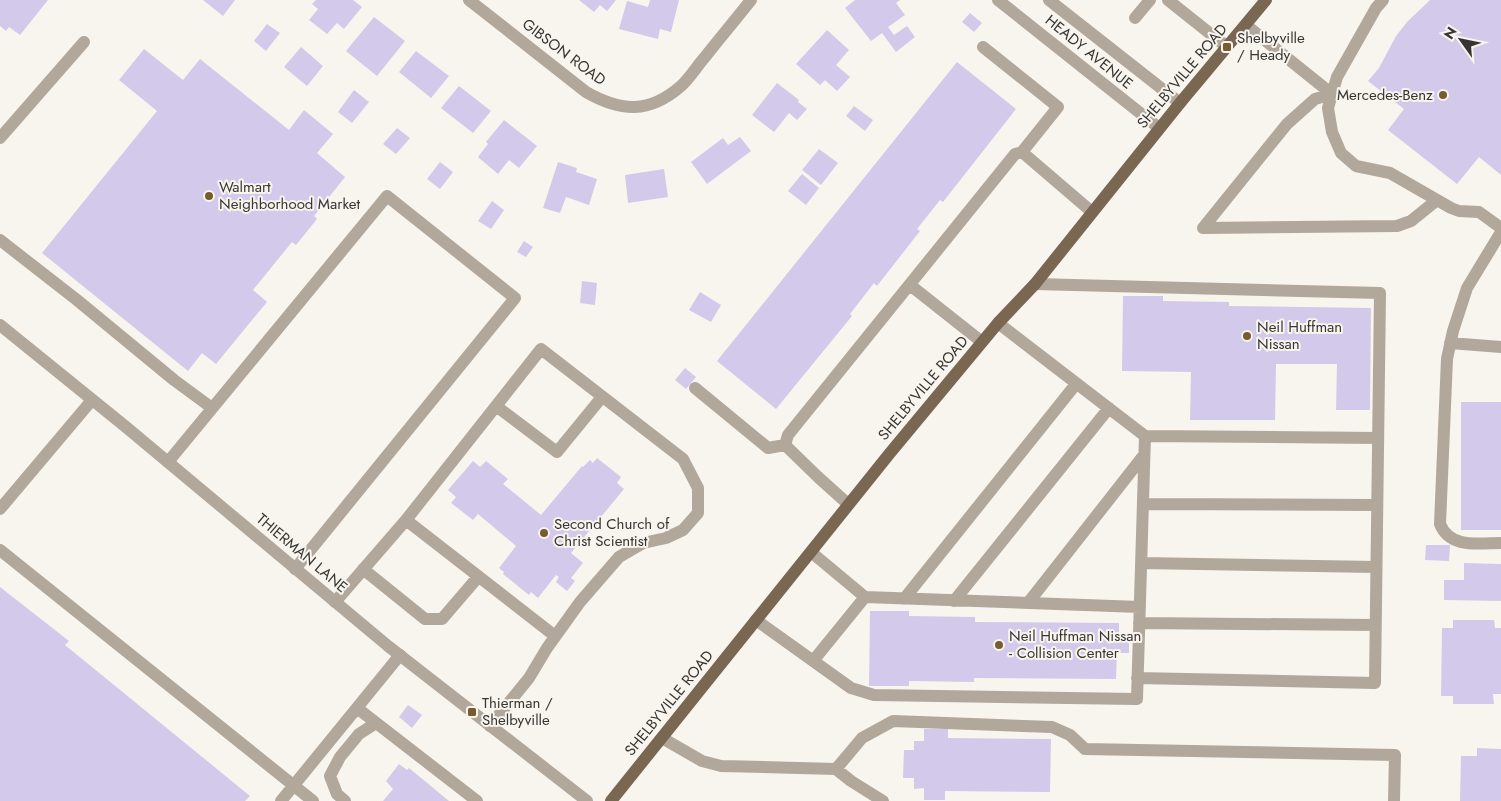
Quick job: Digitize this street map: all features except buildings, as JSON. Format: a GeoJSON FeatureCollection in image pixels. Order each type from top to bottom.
{"type":"FeatureCollection","features":[{"type":"Feature","properties":{"kind":"main road","name":"SHELBYVILLE ROAD"},"geometry":{"type":"LineString","coordinates":[[611,801],[848,504],[998,323],[1035,284],[1159,128],[1266,0]]}},
{"type":"Feature","properties":{"kind":"street","name":"GIBSON ROAD"},"geometry":{"type":"LineString","coordinates":[[469,0],[586,92],[602,101],[626,108],[642,107],[662,100],[682,86],[751,0]]}},
{"type":"Feature","properties":{"kind":"street","name":"HEADY AVENUE"},"geometry":{"type":"LineString","coordinates":[[998,0],[1159,128]]}},
{"type":"Feature","properties":{"kind":"street","name":"HEADY AVENUE"},"geometry":{"type":"LineString","coordinates":[[1049,0],[1180,103]]}},
{"type":"Feature","properties":{"kind":"street"},"geometry":{"type":"LineString","coordinates":[[1135,18],[1150,0]]}},
{"type":"Feature","properties":{"kind":"street"},"geometry":{"type":"LineString","coordinates":[[1168,0],[1227,47]]}},
{"type":"Feature","properties":{"kind":"street"},"geometry":{"type":"LineString","coordinates":[[1383,0],[1376,8],[1337,77],[1328,108],[1332,132],[1341,153],[1356,166],[1390,173],[1451,208],[1459,211],[1479,212],[1501,228]]}},
{"type":"Feature","properties":{"kind":"street"},"geometry":{"type":"LineString","coordinates":[[1246,25],[1332,94]]}},
{"type":"Feature","properties":{"kind":"street"},"geometry":{"type":"LineString","coordinates":[[0,138],[84,42]]}},
{"type":"Feature","properties":{"kind":"street"},"geometry":{"type":"LineString","coordinates":[[785,445],[788,435],[1015,154],[1022,152],[1058,107],[983,47]]}},
{"type":"Feature","properties":{"kind":"street"},"geometry":{"type":"LineString","coordinates":[[1332,94],[1315,98],[1287,124],[1203,228],[1397,226],[1411,221],[1437,200]]}},
{"type":"Feature","properties":{"kind":"street"},"geometry":{"type":"LineString","coordinates":[[1022,152],[1092,212]]}},
{"type":"Feature","properties":{"kind":"street"},"geometry":{"type":"LineString","coordinates":[[168,462],[387,196],[515,298],[295,569]]}},
{"type":"Feature","properties":{"kind":"street"},"geometry":{"type":"LineString","coordinates":[[1501,232],[1467,288],[1450,344],[1447,359],[1440,524],[1443,532],[1461,543],[1501,543]]}},
{"type":"Feature","properties":{"kind":"street"},"geometry":{"type":"LineString","coordinates":[[0,240],[77,300],[174,380],[212,408]]}},
{"type":"Feature","properties":{"kind":"street"},"geometry":{"type":"LineString","coordinates":[[1035,284],[1380,293],[1374,683],[1138,678]]}},
{"type":"Feature","properties":{"kind":"street"},"geometry":{"type":"LineString","coordinates":[[910,285],[982,342]]}},
{"type":"Feature","properties":{"kind":"street"},"geometry":{"type":"LineString","coordinates":[[998,323],[1145,436],[1378,438]]}},
{"type":"Feature","properties":{"kind":"street","name":"THIERMAN LANE"},"geometry":{"type":"LineString","coordinates":[[0,325],[400,655],[587,801]]}},
{"type":"Feature","properties":{"kind":"street"},"geometry":{"type":"LineString","coordinates":[[1450,344],[1501,347]]}},
{"type":"Feature","properties":{"kind":"street"},"geometry":{"type":"LineString","coordinates":[[335,602],[406,520],[540,349],[683,459],[698,488],[698,513],[683,530],[666,538],[643,543],[619,557],[580,602],[529,678],[490,726]]}},
{"type":"Feature","properties":{"kind":"street"},"geometry":{"type":"LineString","coordinates":[[904,599],[1076,384]]}},
{"type":"Feature","properties":{"kind":"street"},"geometry":{"type":"LineString","coordinates":[[696,388],[768,448],[785,445]]}},
{"type":"Feature","properties":{"kind":"street"},"geometry":{"type":"LineString","coordinates":[[496,406],[558,452],[602,397]]}},
{"type":"Feature","properties":{"kind":"street"},"geometry":{"type":"LineString","coordinates":[[0,509],[92,400]]}},
{"type":"Feature","properties":{"kind":"street"},"geometry":{"type":"LineString","coordinates":[[954,600],[1109,408]]}},
{"type":"Feature","properties":{"kind":"street"},"geometry":{"type":"LineString","coordinates":[[756,620],[851,688],[874,695],[1137,699],[1145,436]]}},
{"type":"Feature","properties":{"kind":"street"},"geometry":{"type":"LineString","coordinates":[[785,445],[848,504]]}},
{"type":"Feature","properties":{"kind":"street"},"geometry":{"type":"LineString","coordinates":[[1028,603],[1144,455]]}},
{"type":"Feature","properties":{"kind":"street"},"geometry":{"type":"LineString","coordinates":[[1143,504],[1377,505]]}},
{"type":"Feature","properties":{"kind":"street"},"geometry":{"type":"LineString","coordinates":[[406,520],[556,636]]}},
{"type":"Feature","properties":{"kind":"street"},"geometry":{"type":"LineString","coordinates":[[0,550],[313,801]]}},
{"type":"Feature","properties":{"kind":"street"},"geometry":{"type":"LineString","coordinates":[[810,552],[865,598],[1140,607]]}},
{"type":"Feature","properties":{"kind":"street"},"geometry":{"type":"LineString","coordinates":[[1141,563],[1376,567]]}},
{"type":"Feature","properties":{"kind":"street"},"geometry":{"type":"LineString","coordinates":[[363,569],[425,619],[442,619],[478,577]]}},
{"type":"Feature","properties":{"kind":"street"},"geometry":{"type":"LineString","coordinates":[[813,662],[865,598]]}},
{"type":"Feature","properties":{"kind":"street"},"geometry":{"type":"LineString","coordinates":[[1139,623],[1375,626]]}},
{"type":"Feature","properties":{"kind":"street"},"geometry":{"type":"LineString","coordinates":[[281,801],[400,655]]}},
{"type":"Feature","properties":{"kind":"street"},"geometry":{"type":"LineString","coordinates":[[357,708],[477,801]]}},
{"type":"Feature","properties":{"kind":"street"},"geometry":{"type":"LineString","coordinates":[[836,769],[862,738],[893,721],[1052,727],[1070,735],[1085,749],[1395,755],[1394,801]]}},
{"type":"Feature","properties":{"kind":"street"},"geometry":{"type":"LineString","coordinates":[[346,801],[337,794],[330,776],[340,757],[359,734],[376,723]]}},
{"type":"Feature","properties":{"kind":"street"},"geometry":{"type":"LineString","coordinates":[[662,738],[702,761],[721,766],[836,769],[883,801]]}},
{"type":"Feature","properties":{"kind":"place","name":"Shelbyville / Heady"},"geometry":{"type":"Point","coordinates":[1227,47]}},
{"type":"Feature","properties":{"kind":"place","name":"Mercedes-Benz"},"geometry":{"type":"Point","coordinates":[1443,95]}},
{"type":"Feature","properties":{"kind":"place","name":"Walmart Neighborhood Market"},"geometry":{"type":"Point","coordinates":[209,196]}},
{"type":"Feature","properties":{"kind":"place","name":"Neil Huffman Nissan"},"geometry":{"type":"Point","coordinates":[1247,336]}},
{"type":"Feature","properties":{"kind":"place","name":"Second Church of Christ Scientist"},"geometry":{"type":"Point","coordinates":[544,533]}},
{"type":"Feature","properties":{"kind":"place","name":"Neil Huffman Nissan - Collision Center"},"geometry":{"type":"Point","coordinates":[999,645]}},
{"type":"Feature","properties":{"kind":"place","name":"Thierman / Shelbyville"},"geometry":{"type":"Point","coordinates":[472,712]}}]}
